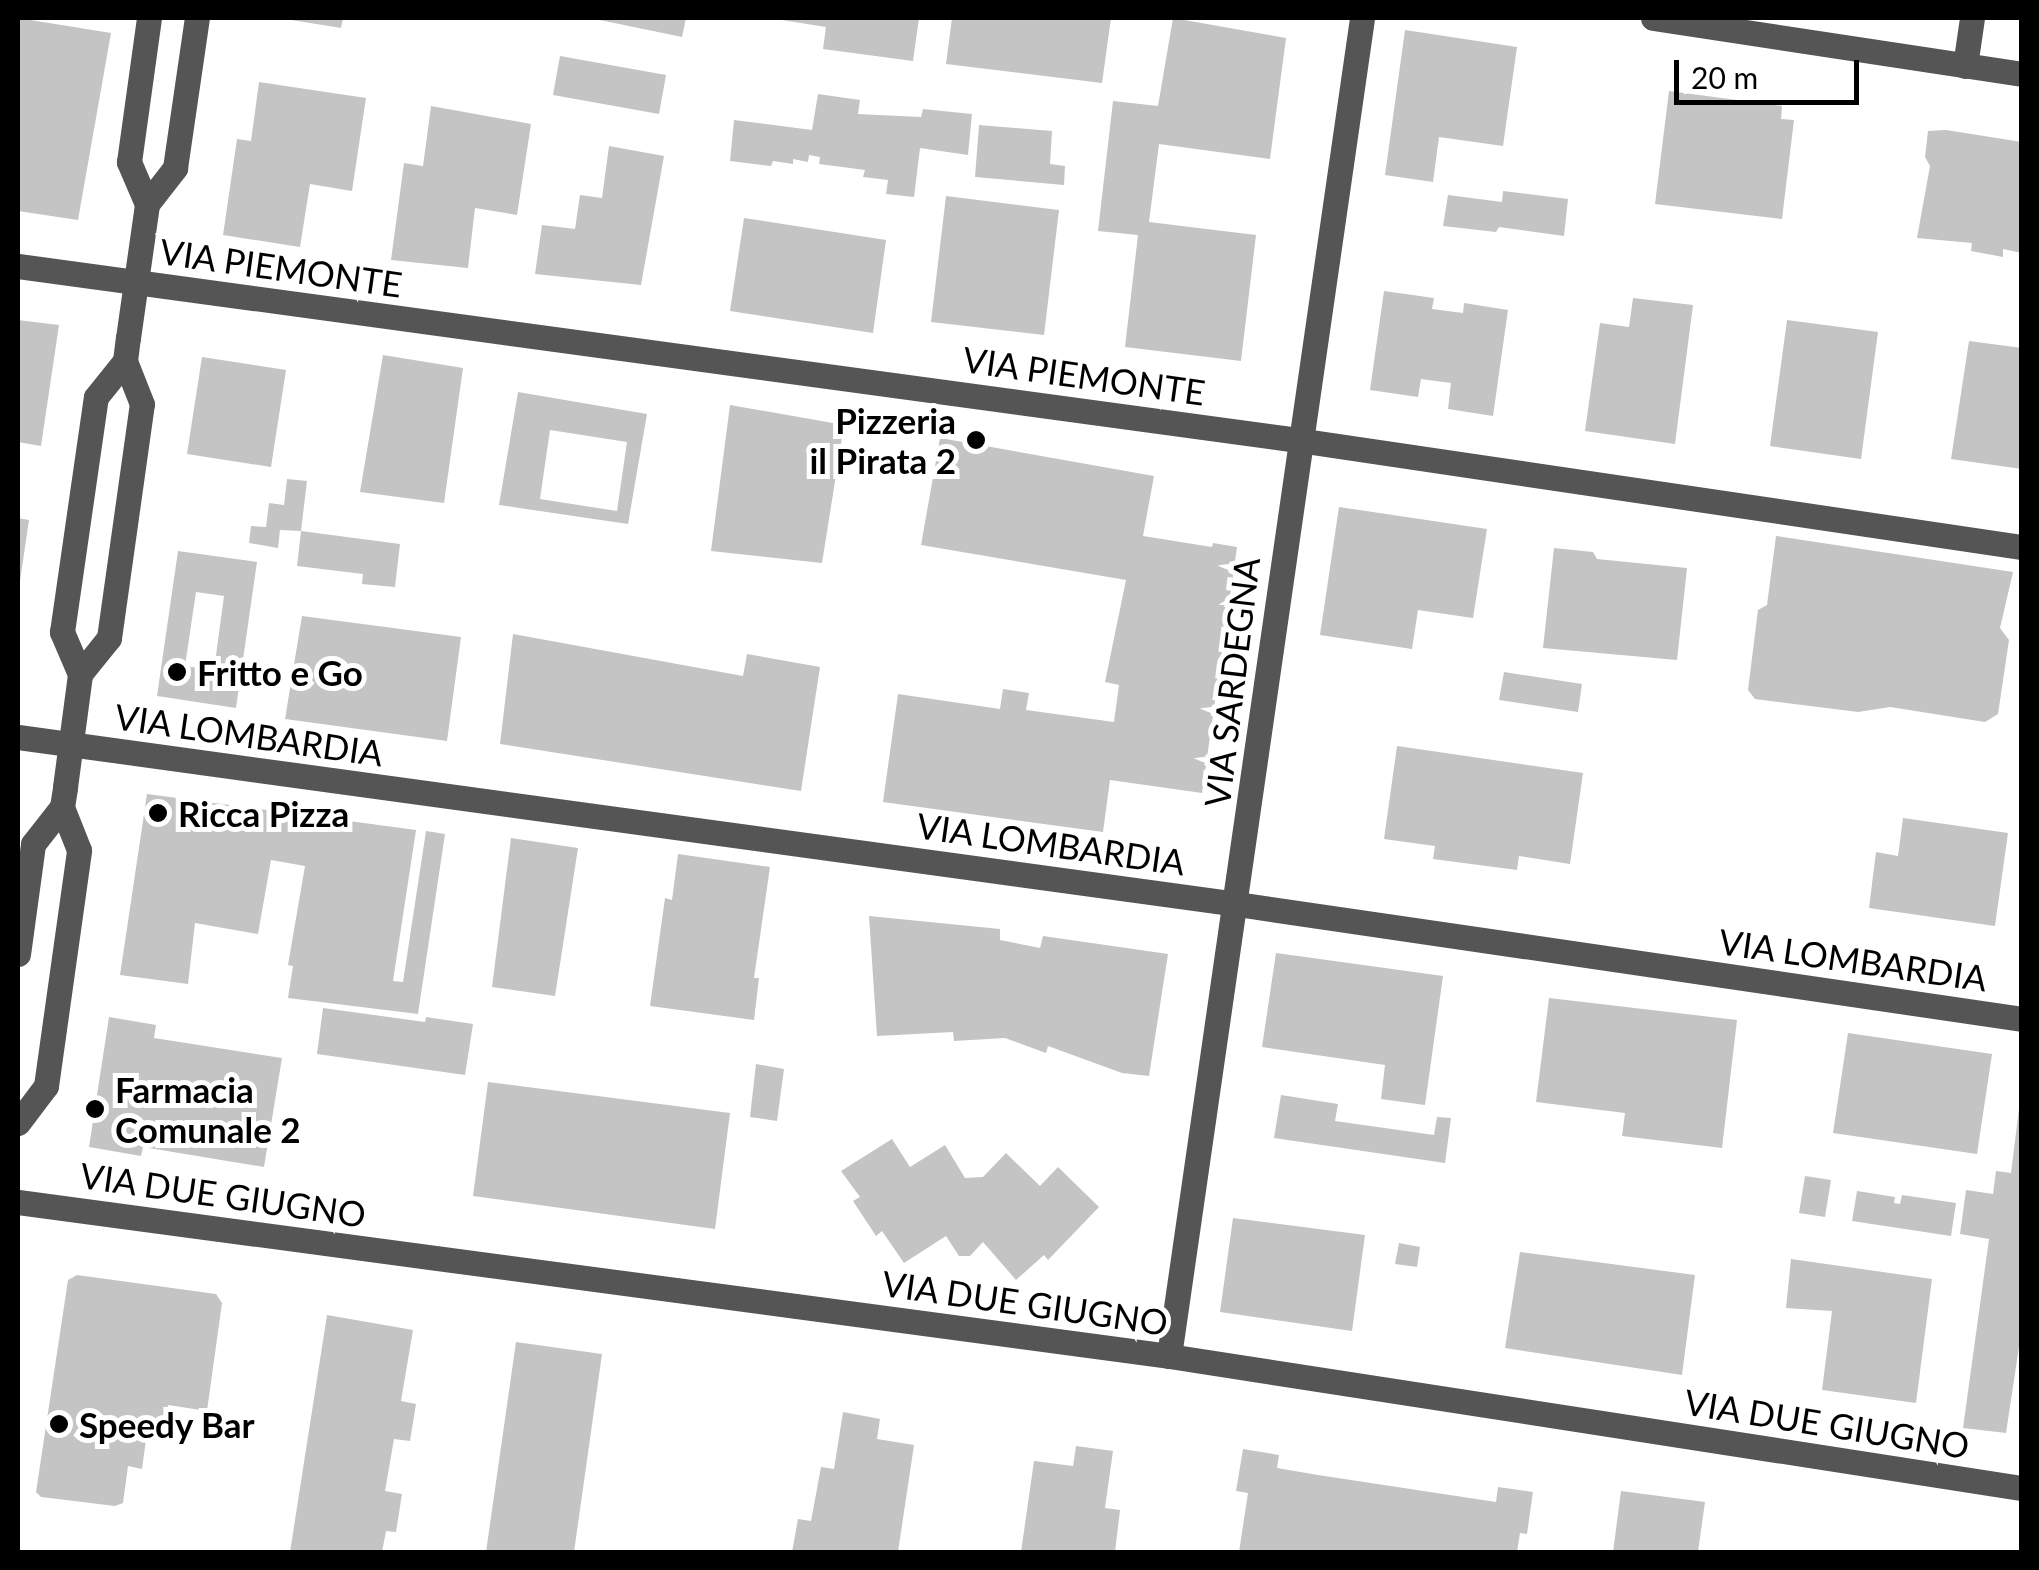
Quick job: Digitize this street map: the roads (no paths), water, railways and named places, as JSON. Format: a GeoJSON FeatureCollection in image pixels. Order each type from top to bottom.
{"type":"FeatureCollection","features":[{"type":"Feature","properties":{"kind":"street"},"geometry":{"type":"LineString","coordinates":[[147,204],[129,162],[149,18]]}},
{"type":"Feature","properties":{"kind":"street"},"geometry":{"type":"LineString","coordinates":[[18,1123],[46,1086],[79,850],[62,806],[80,674],[109,638],[142,404],[125,361],[147,204],[176,168],[197,18]]}},
{"type":"Feature","properties":{"kind":"street","name":"VIA SARDEGNA"},"geometry":{"type":"LineString","coordinates":[[1169,1356],[1238,904],[1298,440],[1362,18]]}},
{"type":"Feature","properties":{"kind":"street"},"geometry":{"type":"LineString","coordinates":[[1653,18],[2022,74]]}},
{"type":"Feature","properties":{"kind":"street"},"geometry":{"type":"LineString","coordinates":[[1966,66],[1972,18]]}},
{"type":"Feature","properties":{"kind":"street","name":"VIA PIEMONTE"},"geometry":{"type":"LineString","coordinates":[[18,266],[1298,440],[2022,547]]}},
{"type":"Feature","properties":{"kind":"street"},"geometry":{"type":"LineString","coordinates":[[80,674],[62,632],[96,397],[125,361]]}},
{"type":"Feature","properties":{"kind":"street","name":"VIA LOMBARDIA"},"geometry":{"type":"LineString","coordinates":[[18,737],[1238,904],[2022,1019]]}},
{"type":"Feature","properties":{"kind":"street"},"geometry":{"type":"LineString","coordinates":[[18,954],[33,844],[62,806]]}},
{"type":"Feature","properties":{"kind":"street","name":"VIA DUE GIUGNO"},"geometry":{"type":"LineString","coordinates":[[18,1202],[1169,1356],[2022,1488]]}},
{"type":"Feature","properties":{"kind":"place","name":"Pizzeria il Pirata 2"},"geometry":{"type":"Point","coordinates":[976,440]}},
{"type":"Feature","properties":{"kind":"place","name":"Fritto e Go"},"geometry":{"type":"Point","coordinates":[177,672]}},
{"type":"Feature","properties":{"kind":"place","name":"Ricca Pizza"},"geometry":{"type":"Point","coordinates":[158,813]}},
{"type":"Feature","properties":{"kind":"place","name":"Farmacia Comunale 2"},"geometry":{"type":"Point","coordinates":[95,1109]}},
{"type":"Feature","properties":{"kind":"place","name":"Speedy Bar"},"geometry":{"type":"Point","coordinates":[59,1424]}}]}
